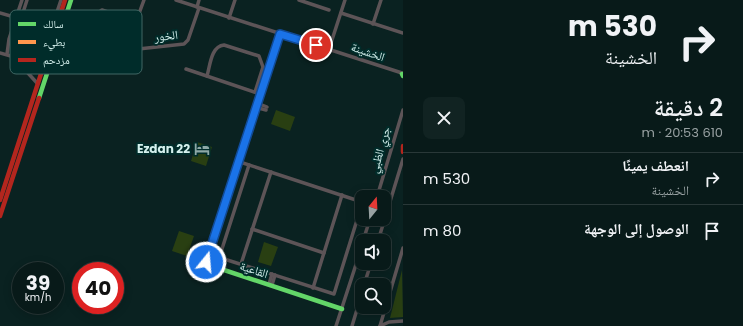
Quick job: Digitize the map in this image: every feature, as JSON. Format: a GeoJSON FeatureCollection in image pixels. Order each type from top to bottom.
{"type":"FeatureCollection","features":[{"type":"Feature","properties":{"kind":"street"},"geometry":{"type":"LineString","coordinates":[[18,10],[22,0]]}},
{"type":"Feature","properties":{"kind":"street"},"geometry":{"type":"LineString","coordinates":[[24,10],[27,0]]}},
{"type":"Feature","properties":{"kind":"street"},"geometry":{"type":"LineString","coordinates":[[60,9],[61,0]]}},
{"type":"Feature","properties":{"kind":"street"},"geometry":{"type":"LineString","coordinates":[[60,9],[65,0]]}},
{"type":"Feature","properties":{"kind":"street"},"geometry":{"type":"LineString","coordinates":[[68,10],[71,0]]}},
{"type":"Feature","properties":{"kind":"street"},"geometry":{"type":"LineString","coordinates":[[140,10],[144,0]]}},
{"type":"Feature","properties":{"kind":"street","name":"الخشينة"},"geometry":{"type":"LineString","coordinates":[[176,0],[402,74]]}},
{"type":"Feature","properties":{"kind":"street"},"geometry":{"type":"LineString","coordinates":[[198,7],[199,0]]}},
{"type":"Feature","properties":{"kind":"street"},"geometry":{"type":"LineString","coordinates":[[230,18],[235,0]]}},
{"type":"Feature","properties":{"kind":"street"},"geometry":{"type":"LineString","coordinates":[[300,0],[308,1],[329,10]]}},
{"type":"Feature","properties":{"kind":"street"},"geometry":{"type":"LineString","coordinates":[[329,49],[345,0]]}},
{"type":"Feature","properties":{"kind":"street"},"geometry":{"type":"LineString","coordinates":[[373,24],[381,0]]}},
{"type":"Feature","properties":{"kind":"street","name":"الخور"},"geometry":{"type":"LineString","coordinates":[[142,49],[184,44],[188,40],[198,7]]}},
{"type":"Feature","properties":{"kind":"street"},"geometry":{"type":"LineString","coordinates":[[0,13],[10,16]]}},
{"type":"Feature","properties":{"kind":"street"},"geometry":{"type":"LineString","coordinates":[[341,13],[402,33]]}},
{"type":"Feature","properties":{"kind":"street","name":"القاعية"},"geometry":{"type":"LineString","coordinates":[[280,34],[258,93],[256,105],[239,162],[206,262],[209,265],[342,309]]}},
{"type":"Feature","properties":{"kind":"street"},"geometry":{"type":"LineString","coordinates":[[7,54],[10,35]]}},
{"type":"Feature","properties":{"kind":"street"},"geometry":{"type":"LineString","coordinates":[[186,69],[207,76],[258,93],[263,67],[260,56],[224,45],[219,46],[215,50],[207,76]]}},
{"type":"Feature","properties":{"kind":"street"},"geometry":{"type":"LineString","coordinates":[[0,53],[10,55]]}},
{"type":"Feature","properties":{"kind":"street"},"geometry":{"type":"LineString","coordinates":[[29,74],[37,82]]}},
{"type":"Feature","properties":{"kind":"street"},"geometry":{"type":"LineString","coordinates":[[0,200],[40,74]]}},
{"type":"Feature","properties":{"kind":"street"},"geometry":{"type":"LineString","coordinates":[[0,216],[47,74]]}},
{"type":"Feature","properties":{"kind":"street"},"geometry":{"type":"LineString","coordinates":[[256,105],[267,108]]}},
{"type":"Feature","properties":{"kind":"street","name":"جري الظبي"},"geometry":{"type":"LineString","coordinates":[[379,190],[403,110]]}},
{"type":"Feature","properties":{"kind":"street","name":"جري الظبي"},"geometry":{"type":"LineString","coordinates":[[403,146],[403,152]]}},
{"type":"Feature","properties":{"kind":"street","name":"جري الظبي"},"geometry":{"type":"LineString","coordinates":[[380,234],[403,159]]}},
{"type":"Feature","properties":{"kind":"street"},"geometry":{"type":"LineString","coordinates":[[239,162],[355,200]]}},
{"type":"Feature","properties":{"kind":"street"},"geometry":{"type":"LineString","coordinates":[[249,165],[220,255],[221,258],[332,294],[335,293],[355,226]]}},
{"type":"Feature","properties":{"kind":"street"},"geometry":{"type":"LineString","coordinates":[[241,264],[271,172]]}},
{"type":"Feature","properties":{"kind":"street"},"geometry":{"type":"LineString","coordinates":[[313,288],[342,195]]}},
{"type":"Feature","properties":{"kind":"street"},"geometry":{"type":"LineString","coordinates":[[252,229],[324,253]]}},
{"type":"Feature","properties":{"kind":"street"},"geometry":{"type":"LineString","coordinates":[[380,326],[403,248]]}},
{"type":"Feature","properties":{"kind":"street"},"geometry":{"type":"LineString","coordinates":[[398,265],[403,266]]}},
{"type":"Feature","properties":{"kind":"street"},"geometry":{"type":"LineString","coordinates":[[336,326],[355,268]]}},
{"type":"Feature","properties":{"kind":"street"},"geometry":{"type":"LineString","coordinates":[[270,285],[274,275]]}},
{"type":"Feature","properties":{"kind":"street"},"geometry":{"type":"LineString","coordinates":[[352,326],[356,314]]}},
{"type":"Feature","properties":{"kind":"street"},"geometry":{"type":"LineString","coordinates":[[380,326],[389,322],[403,321]]}},
{"type":"Feature","properties":{"kind":"green space"},"geometry":{"type":"Polygon","coordinates":[[[276,110],[295,117],[290,131],[271,124],[276,110]]]}},
{"type":"Feature","properties":{"kind":"green space"},"geometry":{"type":"Polygon","coordinates":[[[197,142],[212,147],[206,166],[191,161],[197,142]]]}},
{"type":"Feature","properties":{"kind":"green space"},"geometry":{"type":"Polygon","coordinates":[[[179,231],[194,236],[187,256],[172,251],[179,231]]]}},
{"type":"Feature","properties":{"kind":"green space"},"geometry":{"type":"Polygon","coordinates":[[[264,242],[278,247],[271,266],[258,262],[264,242]]]}},
{"type":"Feature","properties":{"kind":"green space"},"geometry":{"type":"Polygon","coordinates":[[[402,270],[403,317],[390,318],[402,270]]]}},
{"type":"Feature","properties":{"kind":"traffic: fast"},"geometry":{"type":"LineString","coordinates":[[68,10],[71,0]]}},
{"type":"Feature","properties":{"kind":"traffic: fast"},"geometry":{"type":"LineString","coordinates":[[39,98],[47,74]]}},
{"type":"Feature","properties":{"kind":"traffic: fast"},"geometry":{"type":"LineString","coordinates":[[209,265],[342,309]]}},
{"type":"Feature","properties":{"kind":"traffic: slow"},"geometry":{"type":"LineString","coordinates":[[209,265],[207,261],[280,34]]}},
{"type":"Feature","properties":{"kind":"traffic: jam"},"geometry":{"type":"LineString","coordinates":[[62,10],[65,0]]}},
{"type":"Feature","properties":{"kind":"traffic: jam"},"geometry":{"type":"LineString","coordinates":[[0,200],[41,74]]}},
{"type":"Feature","properties":{"kind":"traffic: jam"},"geometry":{"type":"LineString","coordinates":[[0,216],[39,98]]}},
{"type":"Feature","properties":{"kind":"traffic: jam"},"geometry":{"type":"LineString","coordinates":[[403,146],[403,152]]}},
{"type":"Feature","properties":{"kind":"place","name":"Ezdan 22"},"geometry":{"type":"Point","coordinates":[202,149]}},
{"type":"Feature","properties":{"kind":"route"},"geometry":{"type":"LineString","coordinates":[[206,262],[231,187],[255,107],[280,34],[316,45]]}}]}
